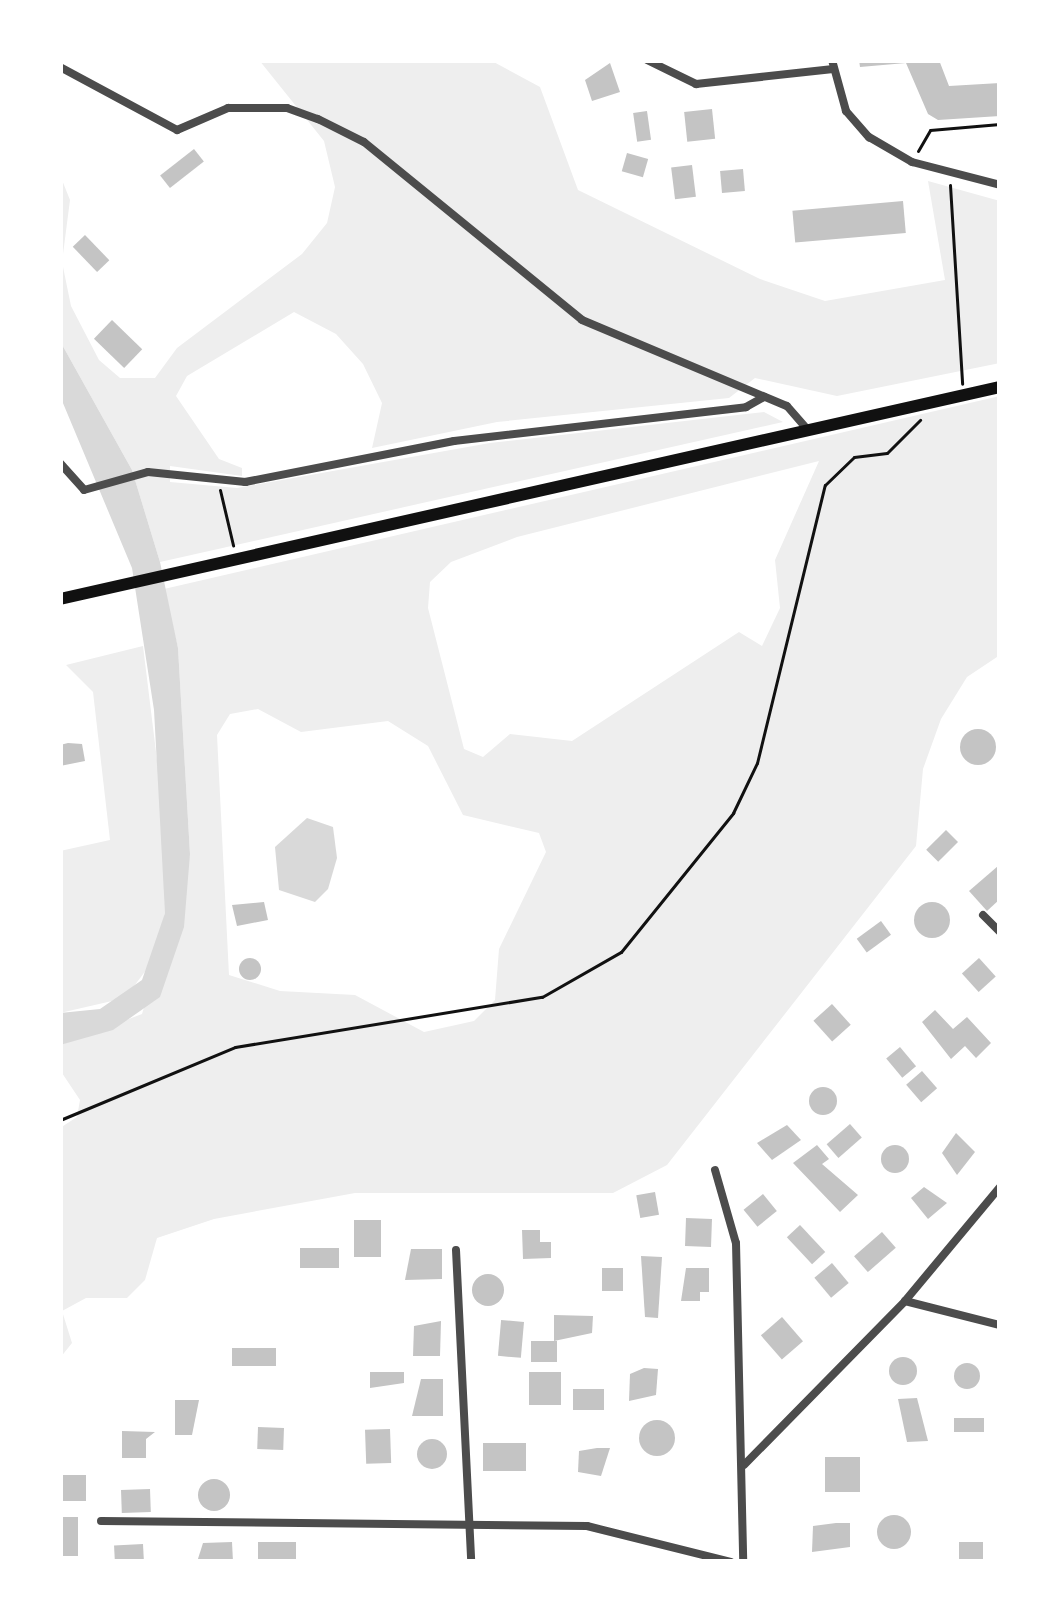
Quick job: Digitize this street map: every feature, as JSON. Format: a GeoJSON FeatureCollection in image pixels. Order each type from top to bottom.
{"type":"FeatureCollection","features":[{"type":"Feature","properties":{"kind":"main road"},"geometry":{"type":"LineString","coordinates":[[60,598],[233,552],[1000,386]]}},
{"type":"Feature","properties":{"kind":"street"},"geometry":{"type":"LineString","coordinates":[[647,60],[696,84],[832,65],[846,111],[868,137],[912,162],[1000,185]]}},
{"type":"Feature","properties":{"kind":"street"},"geometry":{"type":"LineString","coordinates":[[60,67],[177,130],[228,108],[287,108],[318,118],[364,142],[582,320],[798,411],[807,429]]}},
{"type":"Feature","properties":{"kind":"street"},"geometry":{"type":"LineString","coordinates":[[60,463],[77,489],[129,476],[245,482],[491,435],[746,406],[765,396]]}},
{"type":"Feature","properties":{"kind":"street"},"geometry":{"type":"LineString","coordinates":[[983,915],[1000,932]]}},
{"type":"Feature","properties":{"kind":"street"},"geometry":{"type":"LineString","coordinates":[[715,1170],[736,1244],[743,1562]]}},
{"type":"Feature","properties":{"kind":"street"},"geometry":{"type":"LineString","coordinates":[[742,1466],[905,1300],[1000,1187]]}},
{"type":"Feature","properties":{"kind":"street"},"geometry":{"type":"LineString","coordinates":[[456,1250],[473,1522],[471,1562]]}},
{"type":"Feature","properties":{"kind":"street"},"geometry":{"type":"LineString","coordinates":[[905,1300],[1000,1325]]}},
{"type":"Feature","properties":{"kind":"street"},"geometry":{"type":"LineString","coordinates":[[100,1521],[587,1526],[731,1562]]}},
{"type":"Feature","properties":{"kind":"path"},"geometry":{"type":"LineString","coordinates":[[917,152],[930,130],[1000,124]]}},
{"type":"Feature","properties":{"kind":"path"},"geometry":{"type":"LineString","coordinates":[[950,183],[964,395]]}},
{"type":"Feature","properties":{"kind":"path"},"geometry":{"type":"LineString","coordinates":[[60,1120],[235,1047],[542,997],[621,952],[733,814],[757,764],[825,485],[854,458],[887,453],[926,414]]}},
{"type":"Feature","properties":{"kind":"path"},"geometry":{"type":"LineString","coordinates":[[220,489],[233,552]]}},
{"type":"Feature","properties":{"kind":"shaded area"},"geometry":{"type":"Polygon","coordinates":[[[259,60],[490,60],[540,87],[578,190],[760,279],[825,301],[945,280],[928,181],[1000,201],[1000,363],[837,396],[755,378],[729,398],[497,422],[372,448],[382,403],[363,364],[336,334],[294,312],[187,376],[176,396],[219,459],[242,468],[242,476],[170,466],[170,482],[237,488],[490,443],[764,412],[783,422],[160,562],[132,470],[60,341],[60,175],[70,200],[62,262],[71,306],[99,360],[120,378],[155,378],[177,348],[302,254],[327,223],[335,187],[324,141],[259,60]]]}},
{"type":"Feature","properties":{"kind":"shaded area"},"geometry":{"type":"Polygon","coordinates":[[[60,341],[132,470],[160,562],[178,648],[190,854],[184,927],[160,997],[113,1030],[60,1045],[60,1013],[100,1009],[142,980],[165,913],[154,710],[132,568],[60,396],[60,341]]]}},
{"type":"Feature","properties":{"kind":"shaded area"},"geometry":{"type":"Polygon","coordinates":[[[1000,396],[1000,655],[967,677],[941,719],[923,769],[916,846],[667,1165],[613,1193],[355,1193],[214,1219],[157,1238],[145,1280],[127,1298],[86,1298],[62,1311],[72,1343],[60,1358],[60,1128],[77,1117],[80,1100],[60,1070],[60,1045],[142,1014],[190,854],[178,648],[164,589],[1000,396]],[[819,461],[517,537],[451,562],[430,582],[428,608],[464,749],[483,757],[510,734],[572,741],[739,632],[762,646],[780,608],[775,560],[819,461]],[[258,709],[230,714],[217,735],[229,975],[280,991],[355,995],[424,1032],[474,1021],[495,1000],[499,949],[546,852],[539,833],[463,815],[428,746],[388,721],[301,732],[258,709]]]}},
{"type":"Feature","properties":{"kind":"shaded area"},"geometry":{"type":"Polygon","coordinates":[[[143,646],[164,817],[165,913],[153,961],[125,998],[60,1013],[60,851],[110,840],[93,692],[66,665],[143,646]]]}},
{"type":"Feature","properties":{"kind":"shaded area"},"geometry":{"type":"Polygon","coordinates":[[[307,818],[333,827],[337,858],[328,889],[315,902],[279,890],[275,847],[307,818]]]}},
{"type":"Feature","properties":{"kind":"building"},"geometry":{"type":"Polygon","coordinates":[[[859,60],[939,60],[949,86],[1000,83],[1000,116],[938,120],[928,114],[906,63],[860,67],[859,60]]]}},
{"type":"Feature","properties":{"kind":"building"},"geometry":{"type":"Polygon","coordinates":[[[610,63],[620,92],[592,101],[585,80],[610,63]]]}},
{"type":"Feature","properties":{"kind":"building"},"geometry":{"type":"Polygon","coordinates":[[[712,109],[715,139],[687,142],[684,112],[712,109]]]}},
{"type":"Feature","properties":{"kind":"building"},"geometry":{"type":"Polygon","coordinates":[[[647,111],[651,140],[637,142],[633,113],[647,111]]]}},
{"type":"Feature","properties":{"kind":"building"},"geometry":{"type":"Polygon","coordinates":[[[194,149],[204,162],[170,188],[160,175],[194,149]]]}},
{"type":"Feature","properties":{"kind":"building"},"geometry":{"type":"Polygon","coordinates":[[[627,153],[648,159],[643,177],[622,171],[627,153]]]}},
{"type":"Feature","properties":{"kind":"building"},"geometry":{"type":"Polygon","coordinates":[[[692,165],[696,197],[675,199],[671,168],[692,165]]]}},
{"type":"Feature","properties":{"kind":"building"},"geometry":{"type":"Polygon","coordinates":[[[743,169],[745,191],[722,193],[720,171],[743,169]]]}},
{"type":"Feature","properties":{"kind":"building"},"geometry":{"type":"Polygon","coordinates":[[[903,201],[906,233],[795,243],[792,211],[903,201]]]}},
{"type":"Feature","properties":{"kind":"building"},"geometry":{"type":"Polygon","coordinates":[[[85,235],[109,260],[97,272],[73,247],[85,235]]]}},
{"type":"Feature","properties":{"kind":"building"},"geometry":{"type":"Polygon","coordinates":[[[112,320],[142,349],[124,368],[94,339],[112,320]]]}},
{"type":"Feature","properties":{"kind":"building"},"geometry":{"type":"Polygon","coordinates":[[[978,729],[991,734],[996,747],[991,760],[978,765],[965,760],[960,747],[965,734],[978,729]]]}},
{"type":"Feature","properties":{"kind":"building"},"geometry":{"type":"Polygon","coordinates":[[[82,744],[85,761],[60,766],[60,745],[82,744]]]}},
{"type":"Feature","properties":{"kind":"building"},"geometry":{"type":"Polygon","coordinates":[[[946,830],[958,842],[938,862],[926,850],[946,830]]]}},
{"type":"Feature","properties":{"kind":"building"},"geometry":{"type":"Polygon","coordinates":[[[998,866],[1000,899],[987,911],[969,891],[998,866]]]}},
{"type":"Feature","properties":{"kind":"building"},"geometry":{"type":"Polygon","coordinates":[[[264,902],[268,920],[237,926],[232,905],[264,902]]]}},
{"type":"Feature","properties":{"kind":"building"},"geometry":{"type":"Polygon","coordinates":[[[932,902],[945,907],[950,920],[945,933],[932,938],[919,933],[914,920],[919,907],[932,902]]]}},
{"type":"Feature","properties":{"kind":"building"},"geometry":{"type":"Polygon","coordinates":[[[881,921],[891,935],[867,952],[857,939],[881,921]]]}},
{"type":"Feature","properties":{"kind":"building"},"geometry":{"type":"Polygon","coordinates":[[[250,958],[261,969],[250,980],[239,969],[250,958]]]}},
{"type":"Feature","properties":{"kind":"building"},"geometry":{"type":"Polygon","coordinates":[[[979,958],[996,977],[979,992],[962,973],[979,958]]]}},
{"type":"Feature","properties":{"kind":"building"},"geometry":{"type":"Polygon","coordinates":[[[832,1004],[851,1025],[832,1042],[813,1021],[832,1004]]]}},
{"type":"Feature","properties":{"kind":"building"},"geometry":{"type":"Polygon","coordinates":[[[935,1010],[953,1029],[967,1017],[991,1043],[976,1058],[965,1046],[951,1059],[922,1022],[935,1010]]]}},
{"type":"Feature","properties":{"kind":"building"},"geometry":{"type":"Polygon","coordinates":[[[900,1047],[916,1066],[902,1078],[886,1059],[900,1047]]]}},
{"type":"Feature","properties":{"kind":"building"},"geometry":{"type":"Polygon","coordinates":[[[922,1071],[937,1088],[921,1102],[906,1085],[922,1071]]]}},
{"type":"Feature","properties":{"kind":"building"},"geometry":{"type":"Polygon","coordinates":[[[823,1087],[833,1091],[837,1101],[833,1111],[823,1115],[813,1111],[809,1101],[813,1091],[823,1087]]]}},
{"type":"Feature","properties":{"kind":"building"},"geometry":{"type":"Polygon","coordinates":[[[850,1124],[862,1138],[838,1158],[827,1144],[850,1124]]]}},
{"type":"Feature","properties":{"kind":"building"},"geometry":{"type":"Polygon","coordinates":[[[787,1125],[801,1140],[772,1160],[757,1143],[787,1125]]]}},
{"type":"Feature","properties":{"kind":"building"},"geometry":{"type":"Polygon","coordinates":[[[956,1133],[975,1152],[957,1175],[942,1153],[956,1133]]]}},
{"type":"Feature","properties":{"kind":"building"},"geometry":{"type":"Polygon","coordinates":[[[817,1145],[829,1159],[822,1164],[858,1195],[840,1212],[793,1163],[817,1145]]]}},
{"type":"Feature","properties":{"kind":"building"},"geometry":{"type":"Polygon","coordinates":[[[895,1145],[905,1149],[909,1159],[905,1169],[895,1173],[885,1169],[881,1159],[885,1149],[895,1145]]]}},
{"type":"Feature","properties":{"kind":"building"},"geometry":{"type":"Polygon","coordinates":[[[924,1187],[947,1203],[928,1219],[911,1198],[924,1187]]]}},
{"type":"Feature","properties":{"kind":"building"},"geometry":{"type":"Polygon","coordinates":[[[655,1192],[659,1215],[640,1218],[636,1195],[655,1192]]]}},
{"type":"Feature","properties":{"kind":"building"},"geometry":{"type":"Polygon","coordinates":[[[763,1194],[777,1211],[757,1227],[744,1210],[763,1194]]]}},
{"type":"Feature","properties":{"kind":"building"},"geometry":{"type":"Polygon","coordinates":[[[686,1218],[712,1219],[711,1247],[685,1246],[686,1218]]]}},
{"type":"Feature","properties":{"kind":"building"},"geometry":{"type":"Polygon","coordinates":[[[354,1220],[381,1220],[381,1257],[354,1257],[354,1220]]]}},
{"type":"Feature","properties":{"kind":"building"},"geometry":{"type":"Polygon","coordinates":[[[800,1225],[825,1252],[812,1264],[787,1237],[800,1225]]]}},
{"type":"Feature","properties":{"kind":"building"},"geometry":{"type":"Polygon","coordinates":[[[522,1230],[540,1230],[540,1242],[551,1242],[551,1258],[523,1259],[522,1230]]]}},
{"type":"Feature","properties":{"kind":"building"},"geometry":{"type":"Polygon","coordinates":[[[882,1232],[896,1248],[868,1272],[854,1256],[882,1232]]]}},
{"type":"Feature","properties":{"kind":"building"},"geometry":{"type":"Polygon","coordinates":[[[300,1248],[339,1248],[339,1268],[300,1268],[300,1248]]]}},
{"type":"Feature","properties":{"kind":"building"},"geometry":{"type":"Polygon","coordinates":[[[411,1249],[442,1249],[442,1279],[405,1280],[411,1249]]]}},
{"type":"Feature","properties":{"kind":"building"},"geometry":{"type":"Polygon","coordinates":[[[641,1256],[662,1257],[658,1318],[645,1317],[641,1256]]]}},
{"type":"Feature","properties":{"kind":"building"},"geometry":{"type":"Polygon","coordinates":[[[832,1263],[849,1283],[831,1298],[814,1278],[832,1263]]]}},
{"type":"Feature","properties":{"kind":"building"},"geometry":{"type":"Polygon","coordinates":[[[602,1268],[623,1268],[623,1291],[602,1291],[602,1268]]]}},
{"type":"Feature","properties":{"kind":"building"},"geometry":{"type":"Polygon","coordinates":[[[686,1268],[709,1268],[709,1292],[700,1292],[700,1301],[681,1301],[686,1268]]]}},
{"type":"Feature","properties":{"kind":"building"},"geometry":{"type":"Polygon","coordinates":[[[488,1274],[499,1279],[504,1290],[499,1301],[488,1306],[477,1301],[472,1290],[477,1279],[488,1274]]]}},
{"type":"Feature","properties":{"kind":"building"},"geometry":{"type":"Polygon","coordinates":[[[554,1315],[593,1316],[592,1333],[554,1341],[554,1315]]]}},
{"type":"Feature","properties":{"kind":"building"},"geometry":{"type":"Polygon","coordinates":[[[782,1317],[803,1341],[782,1360],[761,1335],[782,1317]]]}},
{"type":"Feature","properties":{"kind":"building"},"geometry":{"type":"Polygon","coordinates":[[[501,1320],[524,1322],[521,1358],[498,1356],[501,1320]]]}},
{"type":"Feature","properties":{"kind":"building"},"geometry":{"type":"Polygon","coordinates":[[[441,1321],[440,1356],[413,1356],[414,1326],[441,1321]]]}},
{"type":"Feature","properties":{"kind":"building"},"geometry":{"type":"Polygon","coordinates":[[[531,1341],[557,1341],[557,1362],[531,1362],[531,1341]]]}},
{"type":"Feature","properties":{"kind":"building"},"geometry":{"type":"Polygon","coordinates":[[[232,1348],[276,1348],[276,1366],[232,1366],[232,1348]]]}},
{"type":"Feature","properties":{"kind":"building"},"geometry":{"type":"Polygon","coordinates":[[[903,1357],[913,1361],[917,1371],[913,1381],[903,1385],[893,1381],[889,1371],[893,1361],[903,1357]]]}},
{"type":"Feature","properties":{"kind":"building"},"geometry":{"type":"Polygon","coordinates":[[[967,1363],[980,1376],[967,1389],[954,1376],[967,1363]]]}},
{"type":"Feature","properties":{"kind":"building"},"geometry":{"type":"Polygon","coordinates":[[[658,1369],[656,1395],[629,1401],[630,1374],[658,1369]]]}},
{"type":"Feature","properties":{"kind":"building"},"geometry":{"type":"Polygon","coordinates":[[[370,1372],[404,1372],[404,1383],[370,1388],[370,1372]]]}},
{"type":"Feature","properties":{"kind":"building"},"geometry":{"type":"Polygon","coordinates":[[[529,1372],[561,1372],[561,1405],[529,1405],[529,1372]]]}},
{"type":"Feature","properties":{"kind":"building"},"geometry":{"type":"Polygon","coordinates":[[[421,1379],[443,1379],[443,1416],[412,1416],[421,1379]]]}},
{"type":"Feature","properties":{"kind":"building"},"geometry":{"type":"Polygon","coordinates":[[[573,1389],[604,1389],[604,1410],[573,1410],[573,1389]]]}},
{"type":"Feature","properties":{"kind":"building"},"geometry":{"type":"Polygon","coordinates":[[[917,1398],[928,1441],[907,1442],[898,1399],[917,1398]]]}},
{"type":"Feature","properties":{"kind":"building"},"geometry":{"type":"Polygon","coordinates":[[[175,1400],[199,1400],[192,1435],[175,1435],[175,1400]]]}},
{"type":"Feature","properties":{"kind":"building"},"geometry":{"type":"Polygon","coordinates":[[[954,1418],[984,1418],[984,1432],[954,1432],[954,1418]]]}},
{"type":"Feature","properties":{"kind":"building"},"geometry":{"type":"Polygon","coordinates":[[[657,1420],[669,1426],[675,1438],[669,1450],[657,1456],[645,1450],[639,1438],[645,1426],[657,1420]]]}},
{"type":"Feature","properties":{"kind":"building"},"geometry":{"type":"Polygon","coordinates":[[[258,1427],[284,1428],[283,1450],[257,1449],[258,1427]]]}},
{"type":"Feature","properties":{"kind":"building"},"geometry":{"type":"Polygon","coordinates":[[[390,1429],[391,1463],[366,1464],[365,1430],[390,1429]]]}},
{"type":"Feature","properties":{"kind":"building"},"geometry":{"type":"Polygon","coordinates":[[[122,1431],[155,1432],[146,1439],[146,1458],[122,1458],[122,1431]]]}},
{"type":"Feature","properties":{"kind":"building"},"geometry":{"type":"Polygon","coordinates":[[[432,1439],[443,1443],[447,1454],[443,1465],[432,1469],[421,1465],[417,1454],[421,1443],[432,1439]]]}},
{"type":"Feature","properties":{"kind":"building"},"geometry":{"type":"Polygon","coordinates":[[[483,1443],[526,1443],[526,1471],[483,1471],[483,1443]]]}},
{"type":"Feature","properties":{"kind":"building"},"geometry":{"type":"Polygon","coordinates":[[[610,1448],[601,1476],[578,1472],[579,1451],[610,1448]]]}},
{"type":"Feature","properties":{"kind":"building"},"geometry":{"type":"Polygon","coordinates":[[[825,1457],[860,1457],[860,1492],[825,1492],[825,1457]]]}},
{"type":"Feature","properties":{"kind":"building"},"geometry":{"type":"Polygon","coordinates":[[[60,1475],[86,1475],[86,1501],[60,1501],[60,1475]]]}},
{"type":"Feature","properties":{"kind":"building"},"geometry":{"type":"Polygon","coordinates":[[[214,1479],[225,1484],[230,1495],[225,1506],[214,1511],[203,1506],[198,1495],[203,1484],[214,1479]]]}},
{"type":"Feature","properties":{"kind":"building"},"geometry":{"type":"Polygon","coordinates":[[[150,1489],[151,1512],[122,1513],[121,1490],[150,1489]]]}},
{"type":"Feature","properties":{"kind":"building"},"geometry":{"type":"Polygon","coordinates":[[[894,1515],[906,1520],[911,1532],[906,1544],[894,1549],[882,1544],[877,1532],[882,1520],[894,1515]]]}},
{"type":"Feature","properties":{"kind":"building"},"geometry":{"type":"Polygon","coordinates":[[[60,1517],[78,1517],[78,1556],[60,1556],[60,1517]]]}},
{"type":"Feature","properties":{"kind":"building"},"geometry":{"type":"Polygon","coordinates":[[[850,1523],[850,1547],[812,1552],[813,1526],[850,1523]]]}},
{"type":"Feature","properties":{"kind":"building"},"geometry":{"type":"Polygon","coordinates":[[[232,1542],[233,1562],[197,1562],[203,1543],[232,1542]]]}},
{"type":"Feature","properties":{"kind":"building"},"geometry":{"type":"Polygon","coordinates":[[[258,1542],[296,1542],[296,1562],[258,1562],[258,1542]]]}},
{"type":"Feature","properties":{"kind":"building"},"geometry":{"type":"Polygon","coordinates":[[[959,1542],[983,1542],[983,1562],[959,1562],[959,1542]]]}},
{"type":"Feature","properties":{"kind":"building"},"geometry":{"type":"Polygon","coordinates":[[[143,1544],[144,1562],[115,1562],[114,1546],[143,1544]]]}}]}
